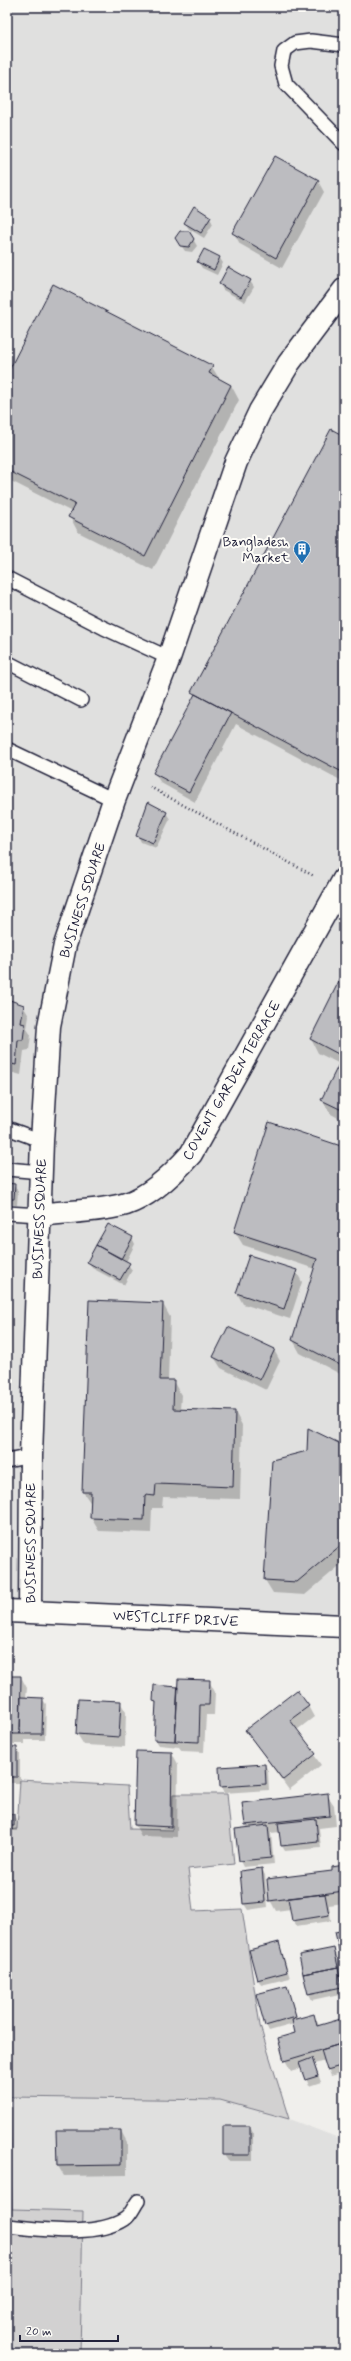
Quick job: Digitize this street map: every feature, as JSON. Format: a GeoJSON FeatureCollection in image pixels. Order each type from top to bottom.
{"type":"FeatureCollection","features":[{"type":"Feature","properties":{"kind":"street","name":"BUSINESS SQUARE"},"geometry":{"type":"LineString","coordinates":[[30,1611],[31,1456],[42,1141],[49,1026],[65,945],[114,800],[169,658],[236,462],[260,412],[289,363],[344,290]]}},
{"type":"Feature","properties":{"kind":"street","name":"COVENT GARDEN TERRACE"},"geometry":{"type":"LineString","coordinates":[[40,1215],[94,1210],[127,1204],[166,1181],[192,1154],[344,879]]}},
{"type":"Feature","properties":{"kind":"street","name":"WESTCLIFF DRIVE"},"geometry":{"type":"LineString","coordinates":[[7,1611],[344,1626]]}},
{"type":"Feature","properties":{"kind":"lane"},"geometry":{"type":"LineString","coordinates":[[344,44],[312,41],[295,43],[284,52],[281,66],[286,84],[344,144]]}},
{"type":"Feature","properties":{"kind":"lane"},"geometry":{"type":"LineString","coordinates":[[7,578],[104,628],[169,658]]}},
{"type":"Feature","properties":{"kind":"lane"},"geometry":{"type":"LineString","coordinates":[[7,662],[81,700]]}},
{"type":"Feature","properties":{"kind":"lane"},"geometry":{"type":"LineString","coordinates":[[7,750],[114,800]]}},
{"type":"Feature","properties":{"kind":"lane"},"geometry":{"type":"LineString","coordinates":[[7,1128],[42,1141]]}},
{"type":"Feature","properties":{"kind":"lane"},"geometry":{"type":"LineString","coordinates":[[7,1169],[41,1172]]}},
{"type":"Feature","properties":{"kind":"lane"},"geometry":{"type":"LineString","coordinates":[[7,1213],[40,1215]]}},
{"type":"Feature","properties":{"kind":"lane"},"geometry":{"type":"LineString","coordinates":[[7,1461],[31,1456]]}},
{"type":"Feature","properties":{"kind":"lane"},"geometry":{"type":"LineString","coordinates":[[7,2226],[82,2230],[108,2228],[127,2218],[138,2201]]}},
{"type":"Feature","properties":{"kind":"path"},"geometry":{"type":"LineString","coordinates":[[125,774],[315,876]]}},
{"type":"Feature","properties":{"kind":"shaded area"},"geometry":{"type":"Polygon","coordinates":[[[7,7],[344,7],[344,1627],[7,1613],[7,7]]]}},
{"type":"Feature","properties":{"kind":"shaded area"},"geometry":{"type":"Polygon","coordinates":[[[20,1780],[127,1786],[130,1829],[172,1830],[173,1794],[227,1794],[234,1864],[188,1869],[193,1911],[242,1909],[260,2026],[289,2119],[220,2100],[10,2097],[12,2209],[83,2211],[80,2354],[7,2354],[7,1830],[17,1829],[20,1780]]]}},
{"type":"Feature","properties":{"kind":"shaded area"},"geometry":{"type":"Polygon","coordinates":[[[10,2097],[220,2100],[289,2119],[344,2140],[344,2354],[80,2354],[83,2212],[12,2209],[10,2097]]]}},
{"type":"Feature","properties":{"kind":"building"},"geometry":{"type":"Polygon","coordinates":[[[275,156],[319,180],[276,258],[232,233],[275,156]]]}},
{"type":"Feature","properties":{"kind":"building"},"geometry":{"type":"Polygon","coordinates":[[[194,206],[211,217],[201,233],[184,223],[194,206]]]}},
{"type":"Feature","properties":{"kind":"building"},"geometry":{"type":"Polygon","coordinates":[[[180,231],[189,231],[194,239],[189,247],[180,246],[175,238],[180,231]]]}},
{"type":"Feature","properties":{"kind":"building"},"geometry":{"type":"Polygon","coordinates":[[[204,249],[220,257],[214,270],[197,262],[204,249]]]}},
{"type":"Feature","properties":{"kind":"building"},"geometry":{"type":"Polygon","coordinates":[[[228,267],[251,280],[241,297],[219,284],[228,267]]]}},
{"type":"Feature","properties":{"kind":"building"},"geometry":{"type":"Polygon","coordinates":[[[53,284],[213,366],[209,373],[231,385],[145,556],[68,517],[75,504],[7,470],[7,374],[53,284]]]}},
{"type":"Feature","properties":{"kind":"building","name":"Bangladesh Market"},"geometry":{"type":"Polygon","coordinates":[[[331,429],[344,436],[344,773],[191,692],[331,429]]]}},
{"type":"Feature","properties":{"kind":"building"},"geometry":{"type":"Polygon","coordinates":[[[195,694],[231,713],[189,792],[153,773],[195,694]]]}},
{"type":"Feature","properties":{"kind":"building"},"geometry":{"type":"Polygon","coordinates":[[[148,802],[167,812],[153,843],[136,836],[148,802]]]}},
{"type":"Feature","properties":{"kind":"building"},"geometry":{"type":"Polygon","coordinates":[[[344,971],[344,1057],[310,1039],[344,971]]]}},
{"type":"Feature","properties":{"kind":"building"},"geometry":{"type":"Polygon","coordinates":[[[7,999],[24,1005],[21,1023],[25,1024],[23,1040],[18,1040],[16,1065],[7,1063],[7,999]]]}},
{"type":"Feature","properties":{"kind":"building"},"geometry":{"type":"Polygon","coordinates":[[[343,1056],[344,1057],[344,1111],[321,1100],[343,1056]]]}},
{"type":"Feature","properties":{"kind":"building"},"geometry":{"type":"Polygon","coordinates":[[[269,1122],[344,1147],[344,1367],[292,1340],[317,1259],[234,1232],[269,1122]]]}},
{"type":"Feature","properties":{"kind":"building"},"geometry":{"type":"Polygon","coordinates":[[[7,1183],[15,1184],[14,1199],[7,1199],[7,1183]]]}},
{"type":"Feature","properties":{"kind":"building"},"geometry":{"type":"Polygon","coordinates":[[[108,1224],[133,1237],[121,1259],[96,1245],[108,1224]]]}},
{"type":"Feature","properties":{"kind":"building"},"geometry":{"type":"Polygon","coordinates":[[[96,1245],[130,1263],[120,1280],[87,1262],[96,1245]]]}},
{"type":"Feature","properties":{"kind":"building"},"geometry":{"type":"Polygon","coordinates":[[[249,1255],[297,1270],[284,1309],[236,1293],[249,1255]]]}},
{"type":"Feature","properties":{"kind":"building"},"geometry":{"type":"Polygon","coordinates":[[[89,1300],[163,1303],[160,1380],[174,1380],[173,1409],[235,1411],[233,1487],[156,1484],[155,1496],[145,1495],[144,1520],[90,1518],[91,1492],[82,1492],[89,1300]]]}},
{"type":"Feature","properties":{"kind":"building"},"geometry":{"type":"Polygon","coordinates":[[[228,1327],[275,1349],[260,1380],[213,1357],[228,1327]]]}},
{"type":"Feature","properties":{"kind":"building"},"geometry":{"type":"Polygon","coordinates":[[[308,1428],[343,1445],[341,1545],[297,1582],[264,1580],[272,1460],[307,1451],[308,1428]]]}},
{"type":"Feature","properties":{"kind":"building"},"geometry":{"type":"Polygon","coordinates":[[[7,1676],[21,1676],[20,1734],[7,1734],[7,1676]]]}},
{"type":"Feature","properties":{"kind":"building"},"geometry":{"type":"Polygon","coordinates":[[[178,1679],[210,1680],[209,1705],[200,1705],[199,1742],[175,1741],[178,1679]]]}},
{"type":"Feature","properties":{"kind":"building"},"geometry":{"type":"Polygon","coordinates":[[[154,1685],[178,1687],[175,1741],[154,1740],[156,1702],[153,1701],[154,1685]]]}},
{"type":"Feature","properties":{"kind":"building"},"geometry":{"type":"Polygon","coordinates":[[[297,1690],[309,1706],[290,1720],[316,1754],[283,1780],[245,1730],[297,1690]]]}},
{"type":"Feature","properties":{"kind":"building"},"geometry":{"type":"Polygon","coordinates":[[[21,1697],[43,1698],[42,1734],[20,1734],[21,1697]]]}},
{"type":"Feature","properties":{"kind":"building"},"geometry":{"type":"Polygon","coordinates":[[[78,1699],[121,1701],[119,1737],[76,1734],[78,1699]]]}},
{"type":"Feature","properties":{"kind":"building"},"geometry":{"type":"Polygon","coordinates":[[[7,1747],[17,1747],[17,1777],[7,1777],[7,1747]]]}},
{"type":"Feature","properties":{"kind":"building"},"geometry":{"type":"Polygon","coordinates":[[[136,1751],[172,1752],[171,1827],[134,1825],[136,1751]]]}},
{"type":"Feature","properties":{"kind":"building"},"geometry":{"type":"Polygon","coordinates":[[[265,1764],[266,1784],[220,1787],[219,1767],[265,1764]]]}},
{"type":"Feature","properties":{"kind":"building"},"geometry":{"type":"Polygon","coordinates":[[[328,1793],[330,1816],[245,1825],[242,1803],[328,1793]]]}},
{"type":"Feature","properties":{"kind":"building"},"geometry":{"type":"Polygon","coordinates":[[[7,1814],[14,1814],[14,1826],[7,1826],[7,1814]]]}},
{"type":"Feature","properties":{"kind":"building"},"geometry":{"type":"Polygon","coordinates":[[[316,1819],[318,1842],[281,1846],[278,1823],[316,1819]]]}},
{"type":"Feature","properties":{"kind":"building"},"geometry":{"type":"Polygon","coordinates":[[[268,1825],[271,1858],[239,1861],[235,1829],[268,1825]]]}},
{"type":"Feature","properties":{"kind":"building"},"geometry":{"type":"Polygon","coordinates":[[[344,1865],[344,1891],[269,1901],[267,1879],[332,1871],[332,1867],[344,1865]]]}},
{"type":"Feature","properties":{"kind":"building"},"geometry":{"type":"Polygon","coordinates":[[[262,1868],[265,1902],[243,1904],[240,1871],[262,1868]]]}},
{"type":"Feature","properties":{"kind":"building"},"geometry":{"type":"Polygon","coordinates":[[[325,1894],[329,1915],[292,1921],[288,1898],[325,1894]]]}},
{"type":"Feature","properties":{"kind":"building"},"geometry":{"type":"Polygon","coordinates":[[[344,1930],[344,1948],[339,1950],[335,1932],[344,1930]]]}},
{"type":"Feature","properties":{"kind":"building"},"geometry":{"type":"Polygon","coordinates":[[[279,1942],[287,1972],[257,1980],[249,1950],[279,1942]]]}},
{"type":"Feature","properties":{"kind":"building"},"geometry":{"type":"Polygon","coordinates":[[[334,1948],[338,1967],[303,1974],[299,1955],[334,1948]]]}},
{"type":"Feature","properties":{"kind":"building"},"geometry":{"type":"Polygon","coordinates":[[[338,1967],[342,1987],[308,1994],[303,1974],[338,1967]]]}},
{"type":"Feature","properties":{"kind":"building"},"geometry":{"type":"Polygon","coordinates":[[[287,1986],[296,2017],[265,2026],[256,1994],[287,1986]]]}},
{"type":"Feature","properties":{"kind":"building"},"geometry":{"type":"Polygon","coordinates":[[[314,2014],[317,2026],[344,2018],[344,2043],[284,2061],[278,2038],[295,2033],[292,2020],[314,2014]]]}},
{"type":"Feature","properties":{"kind":"building"},"geometry":{"type":"Polygon","coordinates":[[[344,2043],[344,2065],[327,2070],[321,2050],[344,2043]]]}},
{"type":"Feature","properties":{"kind":"building"},"geometry":{"type":"Polygon","coordinates":[[[312,2058],[318,2076],[305,2080],[299,2063],[312,2058]]]}},
{"type":"Feature","properties":{"kind":"building"},"geometry":{"type":"Polygon","coordinates":[[[223,2126],[250,2126],[250,2155],[223,2155],[223,2126]]]}},
{"type":"Feature","properties":{"kind":"building"},"geometry":{"type":"Polygon","coordinates":[[[56,2130],[121,2130],[121,2165],[57,2166],[56,2130]]]}},
{"type":"Feature","properties":{"kind":"place","name":"Bangladesh Market"},"geometry":{"type":"Point","coordinates":[302,564]}}]}
